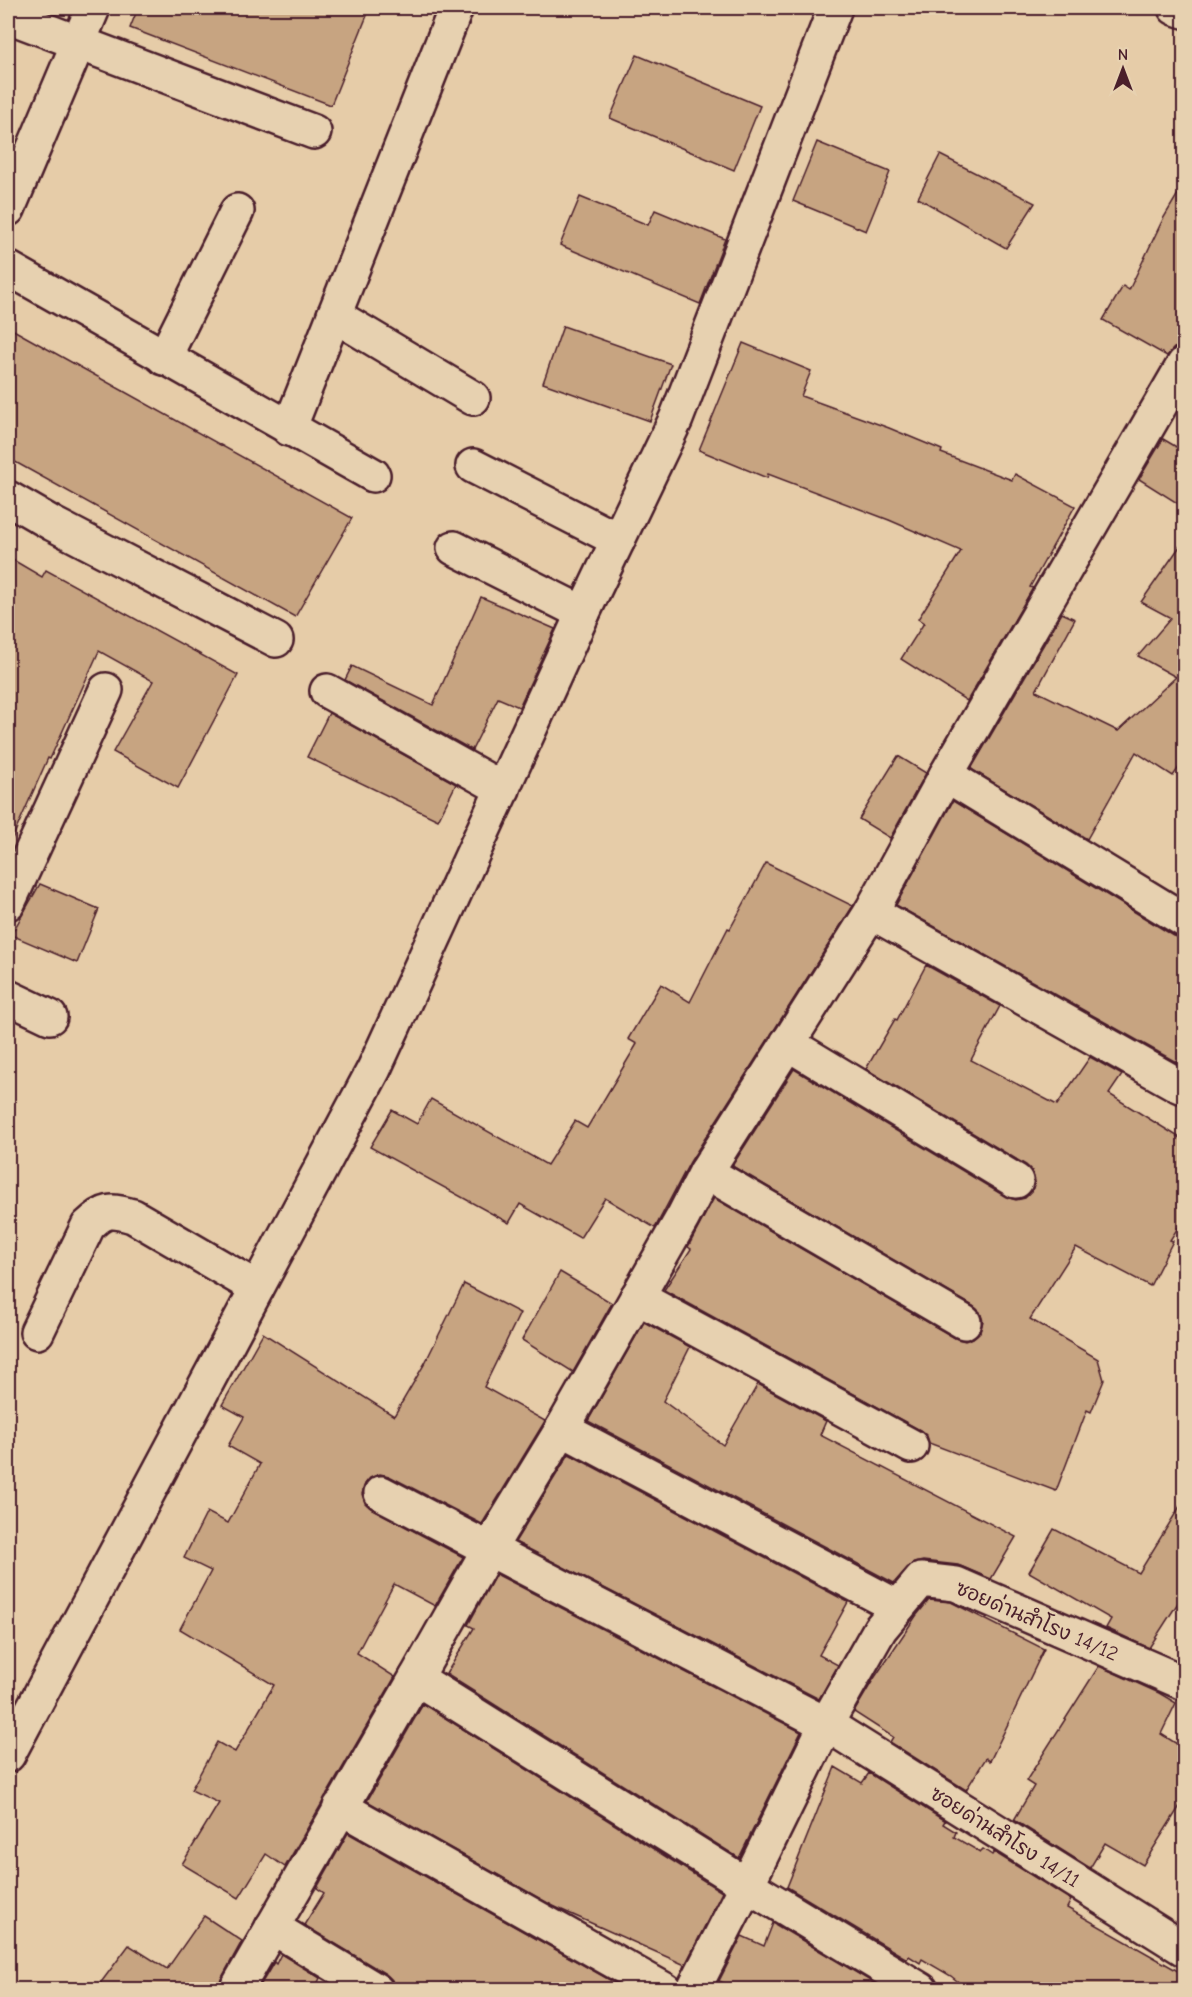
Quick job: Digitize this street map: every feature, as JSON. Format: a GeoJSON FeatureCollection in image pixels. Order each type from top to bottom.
{"type":"FeatureCollection","features":[{"type":"Feature","properties":{"kind":"street"},"geometry":{"type":"LineString","coordinates":[[8,209],[93,8]]}},
{"type":"Feature","properties":{"kind":"street"},"geometry":{"type":"LineString","coordinates":[[289,429],[456,8]]}},
{"type":"Feature","properties":{"kind":"street"},"geometry":{"type":"LineString","coordinates":[[8,1755],[374,1069],[583,613],[676,419],[835,8]]}},
{"type":"Feature","properties":{"kind":"street"},"geometry":{"type":"LineString","coordinates":[[1175,8],[1185,11]]}},
{"type":"Feature","properties":{"kind":"street"},"geometry":{"type":"LineString","coordinates":[[8,15],[314,132]]}},
{"type":"Feature","properties":{"kind":"street"},"geometry":{"type":"LineString","coordinates":[[164,358],[237,211]]}},
{"type":"Feature","properties":{"kind":"street"},"geometry":{"type":"LineString","coordinates":[[8,268],[289,429],[374,475]]}},
{"type":"Feature","properties":{"kind":"street"},"geometry":{"type":"LineString","coordinates":[[334,315],[473,398]]}},
{"type":"Feature","properties":{"kind":"street"},"geometry":{"type":"LineString","coordinates":[[236,1989],[489,1549],[562,1429],[683,1217],[706,1172],[871,912],[946,775],[1185,364]]}},
{"type":"Feature","properties":{"kind":"street"},"geometry":{"type":"LineString","coordinates":[[473,466],[618,540]]}},
{"type":"Feature","properties":{"kind":"street"},"geometry":{"type":"LineString","coordinates":[[8,498],[276,640]]}},
{"type":"Feature","properties":{"kind":"street"},"geometry":{"type":"LineString","coordinates":[[454,548],[583,613]]}},
{"type":"Feature","properties":{"kind":"street"},"geometry":{"type":"LineString","coordinates":[[8,903],[106,690]]}},
{"type":"Feature","properties":{"kind":"street"},"geometry":{"type":"LineString","coordinates":[[327,691],[503,789]]}},
{"type":"Feature","properties":{"kind":"street"},"geometry":{"type":"LineString","coordinates":[[946,775],[1185,920]]}},
{"type":"Feature","properties":{"kind":"street"},"geometry":{"type":"LineString","coordinates":[[871,912],[1180,1086]]}},
{"type":"Feature","properties":{"kind":"street"},"geometry":{"type":"LineString","coordinates":[[8,997],[51,1017]]}},
{"type":"Feature","properties":{"kind":"street"},"geometry":{"type":"LineString","coordinates":[[787,1043],[1016,1181]]}},
{"type":"Feature","properties":{"kind":"street"},"geometry":{"type":"LineString","coordinates":[[706,1172],[964,1322]]}},
{"type":"Feature","properties":{"kind":"street"},"geometry":{"type":"LineString","coordinates":[[37,1332],[88,1226],[99,1215],[112,1210],[133,1216],[257,1288]]}},
{"type":"Feature","properties":{"kind":"street"},"geometry":{"type":"LineString","coordinates":[[637,1297],[911,1446]]}},
{"type":"Feature","properties":{"kind":"street"},"geometry":{"type":"LineString","coordinates":[[562,1429],[898,1607],[880,1629],[826,1724],[693,1989]]}},
{"type":"Feature","properties":{"kind":"street","name":"ซอยด่านสำโรง 14/11"},"geometry":{"type":"LineString","coordinates":[[381,1493],[826,1724],[1185,1949]]}},
{"type":"Feature","properties":{"kind":"street","name":"ซอยด่านสำโรง 14/12"},"geometry":{"type":"LineString","coordinates":[[898,1607],[921,1580],[956,1584],[1185,1683]]}},
{"type":"Feature","properties":{"kind":"street"},"geometry":{"type":"LineString","coordinates":[[416,1678],[747,1885],[921,1989]]}},
{"type":"Feature","properties":{"kind":"street"},"geometry":{"type":"LineString","coordinates":[[340,1808],[665,1989]]}},
{"type":"Feature","properties":{"kind":"street"},"geometry":{"type":"LineString","coordinates":[[272,1927],[376,1989]]}},
{"type":"Feature","properties":{"kind":"building"},"geometry":{"type":"Polygon","coordinates":[[[138,8],[370,8],[331,105],[130,28],[138,8]]]}},
{"type":"Feature","properties":{"kind":"building"},"geometry":{"type":"Polygon","coordinates":[[[637,55],[760,106],[734,170],[610,118],[637,55]]]}},
{"type":"Feature","properties":{"kind":"building"},"geometry":{"type":"Polygon","coordinates":[[[817,142],[890,172],[866,231],[793,201],[817,142]]]}},
{"type":"Feature","properties":{"kind":"building"},"geometry":{"type":"Polygon","coordinates":[[[940,155],[1035,203],[1006,248],[918,198],[940,155]]]}},
{"type":"Feature","properties":{"kind":"building"},"geometry":{"type":"Polygon","coordinates":[[[1185,182],[1185,345],[1174,348],[1167,356],[1103,320],[1123,286],[1129,290],[1163,219],[1185,182]]]}},
{"type":"Feature","properties":{"kind":"building"},"geometry":{"type":"Polygon","coordinates":[[[580,197],[648,225],[655,210],[725,239],[700,304],[560,245],[580,197]]]}},
{"type":"Feature","properties":{"kind":"building"},"geometry":{"type":"Polygon","coordinates":[[[563,326],[671,364],[650,421],[543,383],[563,326]]]}},
{"type":"Feature","properties":{"kind":"building"},"geometry":{"type":"Polygon","coordinates":[[[8,327],[352,518],[295,617],[8,458],[8,327]]]}},
{"type":"Feature","properties":{"kind":"building"},"geometry":{"type":"Polygon","coordinates":[[[743,343],[811,371],[801,396],[889,428],[942,450],[941,453],[1012,480],[1015,474],[1075,506],[1030,587],[1033,588],[967,701],[901,659],[924,623],[918,619],[961,551],[889,520],[768,474],[767,478],[699,450],[743,343]]]}},
{"type":"Feature","properties":{"kind":"building"},"geometry":{"type":"Polygon","coordinates":[[[1163,439],[1185,452],[1185,508],[1139,479],[1163,439]]]}},
{"type":"Feature","properties":{"kind":"building"},"geometry":{"type":"Polygon","coordinates":[[[1185,539],[1185,759],[1173,776],[1136,752],[1087,839],[971,769],[1062,613],[1075,619],[1036,691],[1118,731],[1176,677],[1138,656],[1171,618],[1141,602],[1185,539]]]}},
{"type":"Feature","properties":{"kind":"building"},"geometry":{"type":"Polygon","coordinates":[[[8,557],[42,577],[46,570],[238,675],[178,788],[113,752],[153,681],[99,651],[8,848],[8,557]]]}},
{"type":"Feature","properties":{"kind":"building"},"geometry":{"type":"Polygon","coordinates":[[[481,597],[555,629],[519,707],[498,698],[472,750],[345,680],[352,666],[433,705],[481,597]]]}},
{"type":"Feature","properties":{"kind":"building"},"geometry":{"type":"Polygon","coordinates":[[[329,713],[456,784],[438,820],[307,757],[329,713]]]}},
{"type":"Feature","properties":{"kind":"building"},"geometry":{"type":"Polygon","coordinates":[[[898,756],[926,773],[890,838],[859,819],[898,756]]]}},
{"type":"Feature","properties":{"kind":"building"},"geometry":{"type":"Polygon","coordinates":[[[953,801],[1174,936],[1185,939],[1185,1067],[896,905],[953,801]]]}},
{"type":"Feature","properties":{"kind":"building"},"geometry":{"type":"Polygon","coordinates":[[[766,863],[853,906],[690,1162],[655,1228],[605,1198],[580,1238],[520,1204],[509,1223],[370,1147],[392,1110],[417,1124],[431,1099],[547,1165],[575,1121],[587,1128],[637,1044],[628,1039],[661,984],[690,1002],[728,928],[730,929],[766,863]]]}},
{"type":"Feature","properties":{"kind":"building"},"geometry":{"type":"Polygon","coordinates":[[[40,884],[99,909],[77,963],[11,935],[40,884]]]}},
{"type":"Feature","properties":{"kind":"building"},"geometry":{"type":"Polygon","coordinates":[[[926,965],[1000,1006],[971,1060],[1057,1105],[1090,1057],[1122,1075],[1109,1094],[1185,1141],[1185,1217],[1170,1240],[1173,1241],[1150,1286],[1076,1247],[1030,1319],[1098,1359],[1104,1380],[1091,1412],[1087,1410],[1056,1491],[929,1443],[927,1436],[920,1430],[664,1290],[691,1249],[688,1247],[714,1198],[955,1338],[965,1341],[980,1332],[983,1321],[980,1312],[973,1306],[732,1166],[794,1069],[1006,1197],[1016,1200],[1025,1198],[1032,1191],[1035,1181],[1032,1171],[1026,1165],[866,1069],[895,1019],[897,1020],[926,965]]]}},
{"type":"Feature","properties":{"kind":"building"},"geometry":{"type":"Polygon","coordinates":[[[560,1272],[612,1303],[573,1372],[522,1340],[560,1272]]]}},
{"type":"Feature","properties":{"kind":"building"},"geometry":{"type":"Polygon","coordinates":[[[464,1284],[520,1313],[484,1387],[545,1421],[482,1524],[389,1476],[380,1474],[370,1478],[365,1484],[362,1494],[365,1503],[372,1509],[463,1557],[435,1606],[394,1584],[357,1653],[395,1677],[285,1867],[266,1854],[239,1898],[182,1864],[219,1803],[191,1790],[217,1742],[235,1752],[274,1685],[180,1629],[211,1571],[184,1558],[207,1512],[228,1523],[260,1464],[228,1446],[244,1417],[222,1405],[263,1333],[394,1416],[425,1363],[464,1284]]]}},
{"type":"Feature","properties":{"kind":"building"},"geometry":{"type":"Polygon","coordinates":[[[644,1322],[690,1347],[663,1401],[723,1445],[758,1384],[826,1421],[820,1435],[1016,1537],[991,1579],[958,1565],[923,1561],[907,1568],[894,1583],[588,1421],[644,1322]]]}},
{"type":"Feature","properties":{"kind":"building"},"geometry":{"type":"Polygon","coordinates":[[[569,1454],[848,1602],[819,1655],[838,1665],[819,1699],[515,1542],[569,1454]]]}},
{"type":"Feature","properties":{"kind":"building"},"geometry":{"type":"Polygon","coordinates":[[[1185,1498],[1185,1592],[1149,1648],[1106,1628],[1111,1619],[1029,1572],[1054,1529],[1139,1573],[1185,1498]]]}},
{"type":"Feature","properties":{"kind":"building"},"geometry":{"type":"Polygon","coordinates":[[[496,1574],[801,1732],[739,1858],[446,1674],[474,1628],[468,1625],[496,1574]]]}},
{"type":"Feature","properties":{"kind":"building"},"geometry":{"type":"Polygon","coordinates":[[[929,1600],[951,1602],[1044,1649],[990,1761],[986,1758],[966,1790],[890,1742],[893,1737],[854,1712],[873,1680],[929,1600]]]}},
{"type":"Feature","properties":{"kind":"building"},"geometry":{"type":"Polygon","coordinates":[[[1099,1666],[1176,1703],[1161,1734],[1185,1749],[1185,1798],[1143,1865],[1105,1843],[1090,1868],[1014,1820],[1034,1786],[1026,1781],[1099,1666]]]}},
{"type":"Feature","properties":{"kind":"building"},"geometry":{"type":"Polygon","coordinates":[[[423,1704],[722,1892],[685,1965],[553,1906],[367,1801],[423,1704]]]}},
{"type":"Feature","properties":{"kind":"building"},"geometry":{"type":"Polygon","coordinates":[[[835,1767],[862,1783],[869,1773],[945,1821],[943,1824],[956,1832],[954,1837],[980,1852],[983,1849],[992,1855],[994,1852],[1071,1900],[1067,1908],[1185,1975],[1185,1989],[967,1989],[951,1976],[922,1959],[920,1963],[909,1956],[907,1959],[787,1887],[835,1767]]]}},
{"type":"Feature","properties":{"kind":"building"},"geometry":{"type":"Polygon","coordinates":[[[348,1833],[626,1989],[400,1989],[394,1986],[386,1974],[304,1925],[324,1893],[317,1888],[348,1833]]]}},
{"type":"Feature","properties":{"kind":"building"},"geometry":{"type":"Polygon","coordinates":[[[204,1916],[242,1941],[217,1989],[96,1989],[129,1945],[167,1969],[204,1916]]]}},
{"type":"Feature","properties":{"kind":"building"},"geometry":{"type":"Polygon","coordinates":[[[773,1923],[884,1989],[738,1989],[719,1981],[742,1936],[764,1946],[773,1923]]]}},
{"type":"Feature","properties":{"kind":"building"},"geometry":{"type":"Polygon","coordinates":[[[281,1954],[320,1978],[315,1989],[258,1989],[281,1954]]]}}]}
